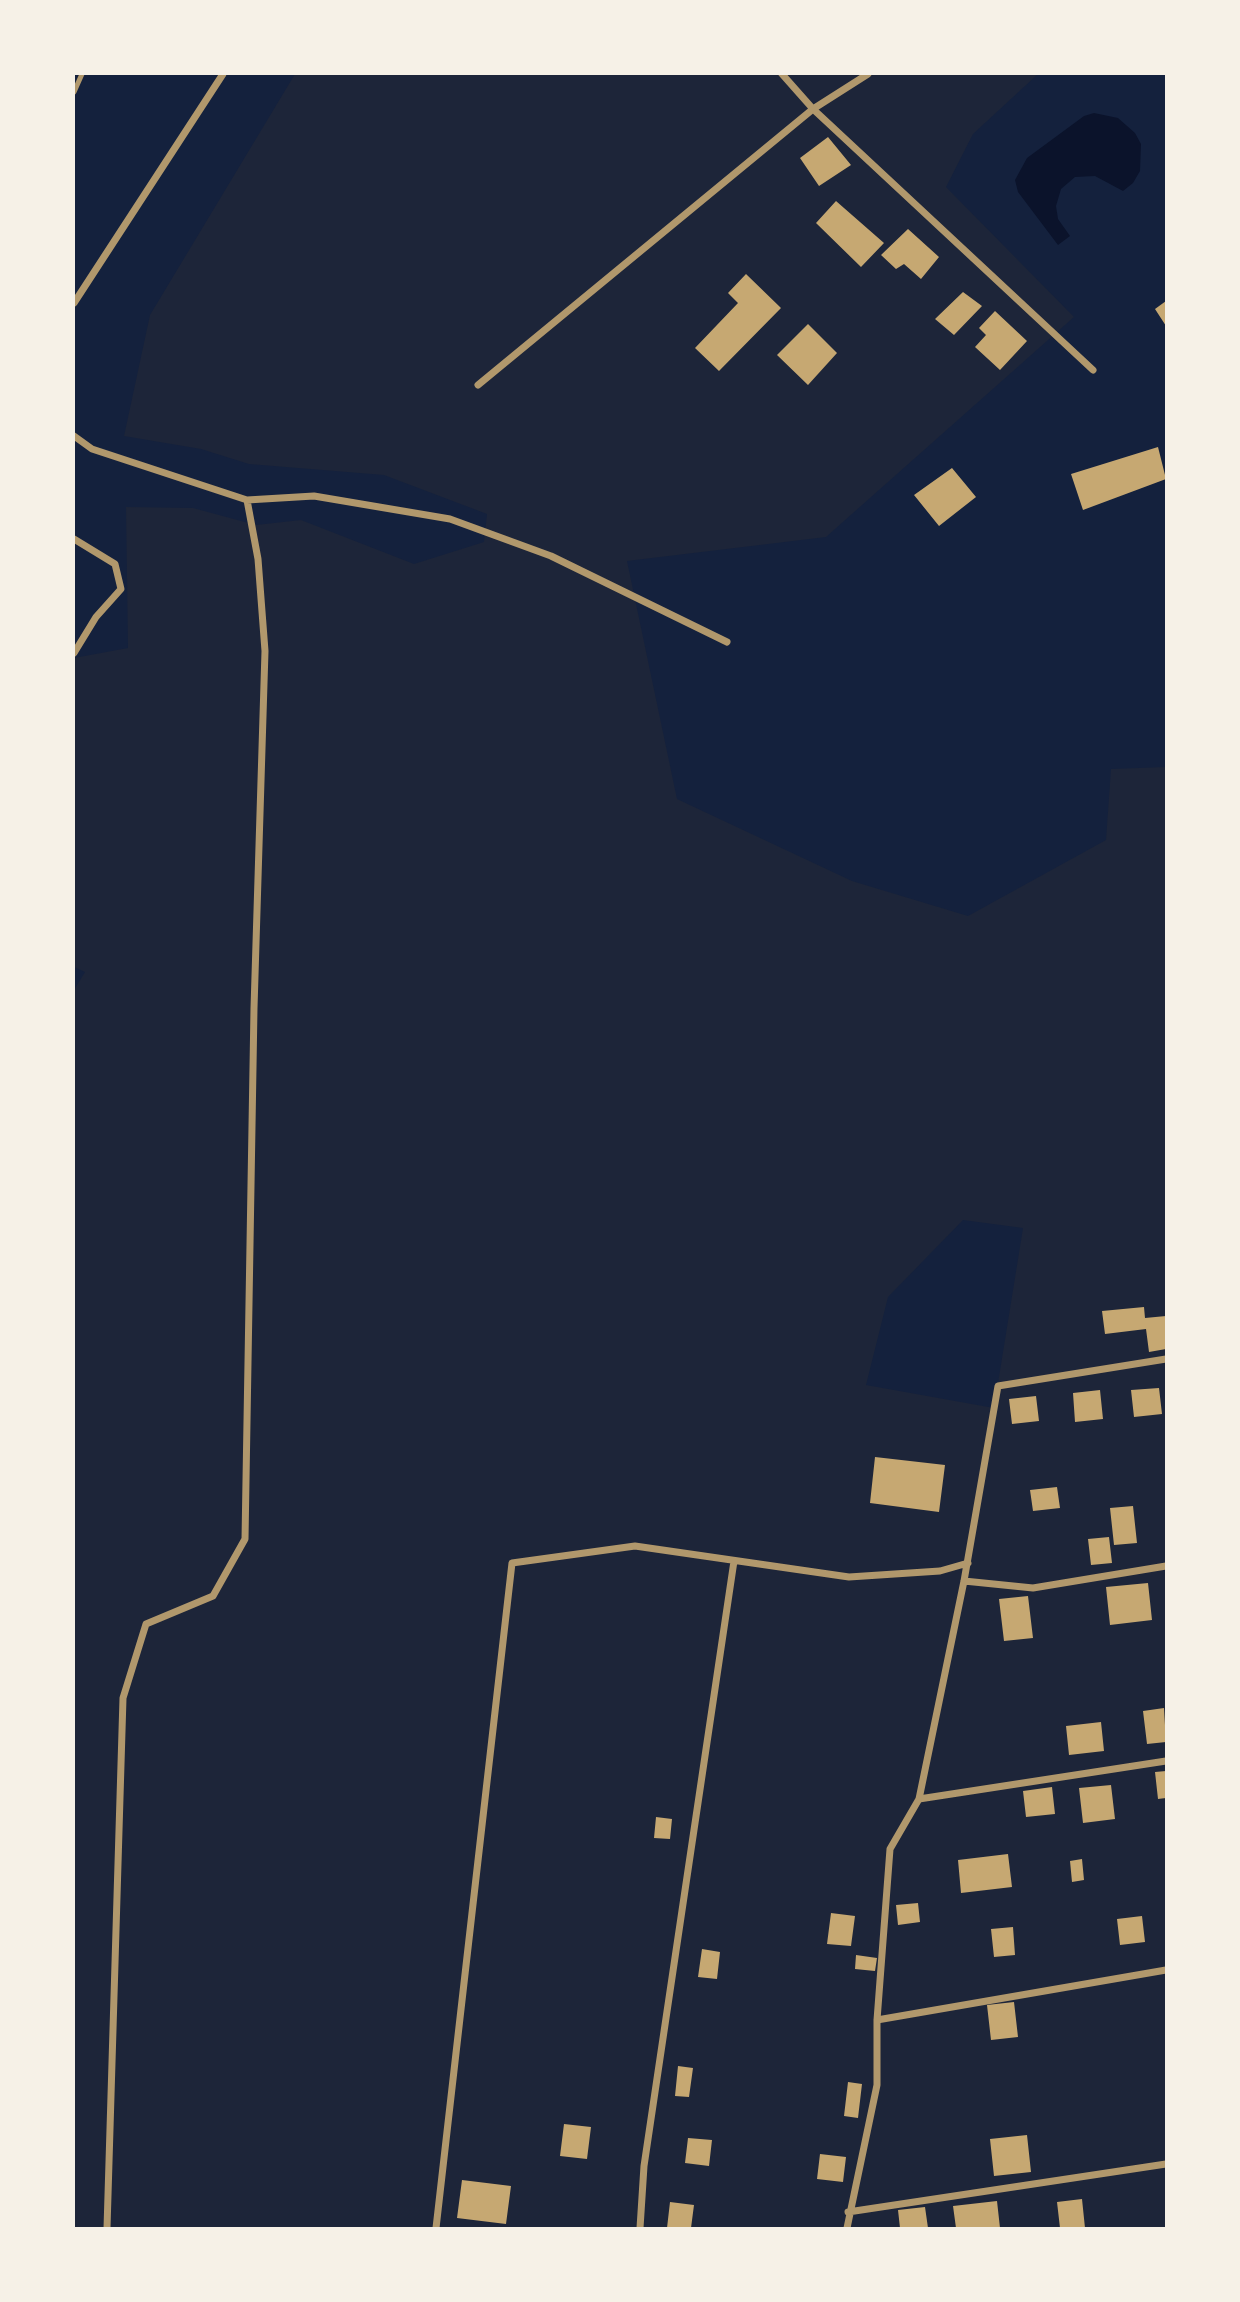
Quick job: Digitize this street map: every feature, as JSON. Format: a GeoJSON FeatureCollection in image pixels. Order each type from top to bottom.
{"type":"FeatureCollection","features":[{"type":"Feature","properties":{"kind":"street"},"geometry":{"type":"LineString","coordinates":[[74,303],[223,74]]}},
{"type":"Feature","properties":{"kind":"street"},"geometry":{"type":"LineString","coordinates":[[782,74],[813,109],[1093,370]]}},
{"type":"Feature","properties":{"kind":"street"},"geometry":{"type":"LineString","coordinates":[[478,385],[813,109],[869,74]]}},
{"type":"Feature","properties":{"kind":"street"},"geometry":{"type":"LineString","coordinates":[[74,436],[92,449],[247,500],[314,496],[450,519],[551,556],[727,642]]}},
{"type":"Feature","properties":{"kind":"street"},"geometry":{"type":"LineString","coordinates":[[107,2228],[122,1698],[146,1624],[213,1596],[245,1539],[254,1008],[265,651],[258,559],[247,500]]}},
{"type":"Feature","properties":{"kind":"street"},"geometry":{"type":"LineString","coordinates":[[74,539],[115,564],[121,589],[96,617],[74,653]]}},
{"type":"Feature","properties":{"kind":"street"},"geometry":{"type":"LineString","coordinates":[[847,2228],[848,2212],[877,2085],[877,2021],[890,1849],[919,1799],[968,1563],[998,1386],[1167,1359]]}},
{"type":"Feature","properties":{"kind":"street"},"geometry":{"type":"LineString","coordinates":[[436,2228],[512,1563],[635,1546],[849,1577],[940,1571],[968,1563]]}},
{"type":"Feature","properties":{"kind":"street"},"geometry":{"type":"LineString","coordinates":[[640,2228],[646,2152],[734,1561]]}},
{"type":"Feature","properties":{"kind":"street"},"geometry":{"type":"LineString","coordinates":[[964,1581],[1033,1588],[1167,1566]]}},
{"type":"Feature","properties":{"kind":"street"},"geometry":{"type":"LineString","coordinates":[[919,1799],[1167,1761]]}},
{"type":"Feature","properties":{"kind":"street"},"geometry":{"type":"LineString","coordinates":[[877,2021],[1167,1970]]}},
{"type":"Feature","properties":{"kind":"street"},"geometry":{"type":"LineString","coordinates":[[848,2212],[1167,2164]]}},
{"type":"Feature","properties":{"kind":"lane"},"geometry":{"type":"LineString","coordinates":[[74,92],[82,74]]}},
{"type":"Feature","properties":{"kind":"shaded area"},"geometry":{"type":"Polygon","coordinates":[[[295,74],[1038,74],[973,134],[946,187],[1074,317],[826,537],[627,561],[677,799],[852,881],[968,916],[1106,840],[1111,769],[1166,767],[1166,2228],[74,2228],[74,990],[85,972],[74,967],[74,658],[128,648],[126,507],[193,508],[256,525],[301,520],[414,564],[484,542],[487,514],[384,475],[249,464],[201,449],[124,436],[150,315],[295,74]],[[963,1220],[888,1297],[866,1385],[994,1408],[1023,1228],[963,1220]]]}},
{"type":"Feature","properties":{"kind":"shaded area"},"geometry":{"type":"Polygon","coordinates":[[[1094,113],[1118,118],[1135,133],[1141,144],[1140,171],[1133,183],[1123,191],[1095,176],[1075,177],[1061,189],[1056,206],[1058,219],[1070,236],[1058,245],[1018,192],[1015,180],[1027,158],[1084,116],[1094,113]]]}},
{"type":"Feature","properties":{"kind":"building"},"geometry":{"type":"Polygon","coordinates":[[[828,137],[851,165],[819,186],[800,158],[828,137]]]}},
{"type":"Feature","properties":{"kind":"building"},"geometry":{"type":"Polygon","coordinates":[[[836,201],[884,243],[861,267],[816,223],[836,201]]]}},
{"type":"Feature","properties":{"kind":"building"},"geometry":{"type":"Polygon","coordinates":[[[908,229],[939,257],[921,279],[904,264],[896,269],[881,255],[908,229]]]}},
{"type":"Feature","properties":{"kind":"building"},"geometry":{"type":"Polygon","coordinates":[[[746,274],[781,308],[719,371],[695,348],[738,303],[728,293],[746,274]]]}},
{"type":"Feature","properties":{"kind":"building"},"geometry":{"type":"Polygon","coordinates":[[[963,292],[982,306],[954,335],[935,319],[963,292]]]}},
{"type":"Feature","properties":{"kind":"building"},"geometry":{"type":"Polygon","coordinates":[[[1166,301],[1166,326],[1155,309],[1166,301]]]}},
{"type":"Feature","properties":{"kind":"building"},"geometry":{"type":"Polygon","coordinates":[[[995,311],[1027,341],[1000,370],[975,347],[986,335],[979,328],[995,311]]]}},
{"type":"Feature","properties":{"kind":"building"},"geometry":{"type":"Polygon","coordinates":[[[808,324],[837,353],[808,385],[777,355],[808,324]]]}},
{"type":"Feature","properties":{"kind":"building"},"geometry":{"type":"Polygon","coordinates":[[[1158,447],[1166,479],[1083,510],[1071,474],[1158,447]]]}},
{"type":"Feature","properties":{"kind":"building"},"geometry":{"type":"Polygon","coordinates":[[[952,468],[976,497],[939,526],[914,495],[952,468]]]}},
{"type":"Feature","properties":{"kind":"building"},"geometry":{"type":"Polygon","coordinates":[[[1144,1307],[1145,1318],[1166,1316],[1166,1349],[1149,1352],[1146,1329],[1105,1334],[1102,1311],[1144,1307]]]}},
{"type":"Feature","properties":{"kind":"building"},"geometry":{"type":"Polygon","coordinates":[[[1159,1388],[1162,1414],[1134,1417],[1131,1390],[1159,1388]]]}},
{"type":"Feature","properties":{"kind":"building"},"geometry":{"type":"Polygon","coordinates":[[[1100,1390],[1103,1419],[1075,1422],[1073,1393],[1100,1390]]]}},
{"type":"Feature","properties":{"kind":"building"},"geometry":{"type":"Polygon","coordinates":[[[1036,1396],[1039,1421],[1012,1424],[1009,1399],[1036,1396]]]}},
{"type":"Feature","properties":{"kind":"building"},"geometry":{"type":"Polygon","coordinates":[[[875,1457],[945,1465],[939,1512],[870,1503],[875,1457]]]}},
{"type":"Feature","properties":{"kind":"building"},"geometry":{"type":"Polygon","coordinates":[[[1057,1487],[1060,1508],[1033,1511],[1030,1490],[1057,1487]]]}},
{"type":"Feature","properties":{"kind":"building"},"geometry":{"type":"Polygon","coordinates":[[[1133,1506],[1137,1543],[1114,1545],[1110,1508],[1133,1506]]]}},
{"type":"Feature","properties":{"kind":"building"},"geometry":{"type":"Polygon","coordinates":[[[1109,1537],[1112,1563],[1091,1565],[1088,1539],[1109,1537]]]}},
{"type":"Feature","properties":{"kind":"building"},"geometry":{"type":"Polygon","coordinates":[[[1148,1583],[1152,1620],[1110,1625],[1106,1587],[1148,1583]]]}},
{"type":"Feature","properties":{"kind":"building"},"geometry":{"type":"Polygon","coordinates":[[[1028,1596],[1033,1638],[1004,1641],[999,1599],[1028,1596]]]}},
{"type":"Feature","properties":{"kind":"building"},"geometry":{"type":"Polygon","coordinates":[[[1164,1708],[1166,1742],[1147,1744],[1143,1711],[1164,1708]]]}},
{"type":"Feature","properties":{"kind":"building"},"geometry":{"type":"Polygon","coordinates":[[[1101,1722],[1104,1751],[1069,1755],[1066,1726],[1101,1722]]]}},
{"type":"Feature","properties":{"kind":"building"},"geometry":{"type":"Polygon","coordinates":[[[1166,1771],[1166,1798],[1158,1799],[1155,1772],[1166,1771]]]}},
{"type":"Feature","properties":{"kind":"building"},"geometry":{"type":"Polygon","coordinates":[[[1111,1785],[1115,1819],[1083,1823],[1079,1788],[1111,1785]]]}},
{"type":"Feature","properties":{"kind":"building"},"geometry":{"type":"Polygon","coordinates":[[[1052,1787],[1055,1814],[1026,1817],[1023,1791],[1052,1787]]]}},
{"type":"Feature","properties":{"kind":"building"},"geometry":{"type":"Polygon","coordinates":[[[656,1817],[672,1819],[670,1839],[654,1838],[656,1817]]]}},
{"type":"Feature","properties":{"kind":"building"},"geometry":{"type":"Polygon","coordinates":[[[1008,1854],[1012,1887],[961,1893],[958,1860],[1008,1854]]]}},
{"type":"Feature","properties":{"kind":"building"},"geometry":{"type":"Polygon","coordinates":[[[1082,1859],[1084,1880],[1072,1882],[1070,1861],[1082,1859]]]}},
{"type":"Feature","properties":{"kind":"building"},"geometry":{"type":"Polygon","coordinates":[[[918,1903],[920,1922],[898,1925],[896,1905],[918,1903]]]}},
{"type":"Feature","properties":{"kind":"building"},"geometry":{"type":"Polygon","coordinates":[[[831,1913],[855,1916],[851,1946],[827,1944],[831,1913]]]}},
{"type":"Feature","properties":{"kind":"building"},"geometry":{"type":"Polygon","coordinates":[[[1142,1916],[1145,1942],[1120,1945],[1117,1919],[1142,1916]]]}},
{"type":"Feature","properties":{"kind":"building"},"geometry":{"type":"Polygon","coordinates":[[[1013,1927],[1015,1955],[994,1957],[991,1929],[1013,1927]]]}},
{"type":"Feature","properties":{"kind":"building"},"geometry":{"type":"Polygon","coordinates":[[[702,1949],[720,1952],[717,1979],[698,1977],[702,1949]]]}},
{"type":"Feature","properties":{"kind":"building"},"geometry":{"type":"Polygon","coordinates":[[[856,1955],[877,1958],[875,1971],[855,1969],[856,1955]]]}},
{"type":"Feature","properties":{"kind":"building"},"geometry":{"type":"Polygon","coordinates":[[[1014,2002],[1018,2037],[991,2040],[987,2005],[1014,2002]]]}},
{"type":"Feature","properties":{"kind":"building"},"geometry":{"type":"Polygon","coordinates":[[[678,2066],[693,2068],[689,2097],[675,2096],[678,2066]]]}},
{"type":"Feature","properties":{"kind":"building"},"geometry":{"type":"Polygon","coordinates":[[[848,2082],[862,2084],[858,2118],[844,2116],[848,2082]]]}},
{"type":"Feature","properties":{"kind":"building"},"geometry":{"type":"Polygon","coordinates":[[[564,2124],[591,2127],[587,2159],[560,2156],[564,2124]]]}},
{"type":"Feature","properties":{"kind":"building"},"geometry":{"type":"Polygon","coordinates":[[[1027,2135],[1031,2172],[994,2176],[990,2139],[1027,2135]]]}},
{"type":"Feature","properties":{"kind":"building"},"geometry":{"type":"Polygon","coordinates":[[[688,2138],[712,2140],[709,2166],[685,2163],[688,2138]]]}},
{"type":"Feature","properties":{"kind":"building"},"geometry":{"type":"Polygon","coordinates":[[[820,2154],[846,2157],[843,2182],[817,2179],[820,2154]]]}},
{"type":"Feature","properties":{"kind":"building"},"geometry":{"type":"Polygon","coordinates":[[[462,2180],[511,2186],[506,2224],[457,2218],[462,2180]]]}},
{"type":"Feature","properties":{"kind":"building"},"geometry":{"type":"Polygon","coordinates":[[[1082,2199],[1085,2228],[1060,2228],[1057,2202],[1082,2199]]]}},
{"type":"Feature","properties":{"kind":"building"},"geometry":{"type":"Polygon","coordinates":[[[997,2201],[1000,2228],[956,2228],[953,2206],[997,2201]]]}},
{"type":"Feature","properties":{"kind":"building"},"geometry":{"type":"Polygon","coordinates":[[[670,2202],[694,2205],[691,2228],[667,2228],[670,2202]]]}},
{"type":"Feature","properties":{"kind":"building"},"geometry":{"type":"Polygon","coordinates":[[[925,2207],[928,2228],[900,2228],[898,2210],[925,2207]]]}}]}
